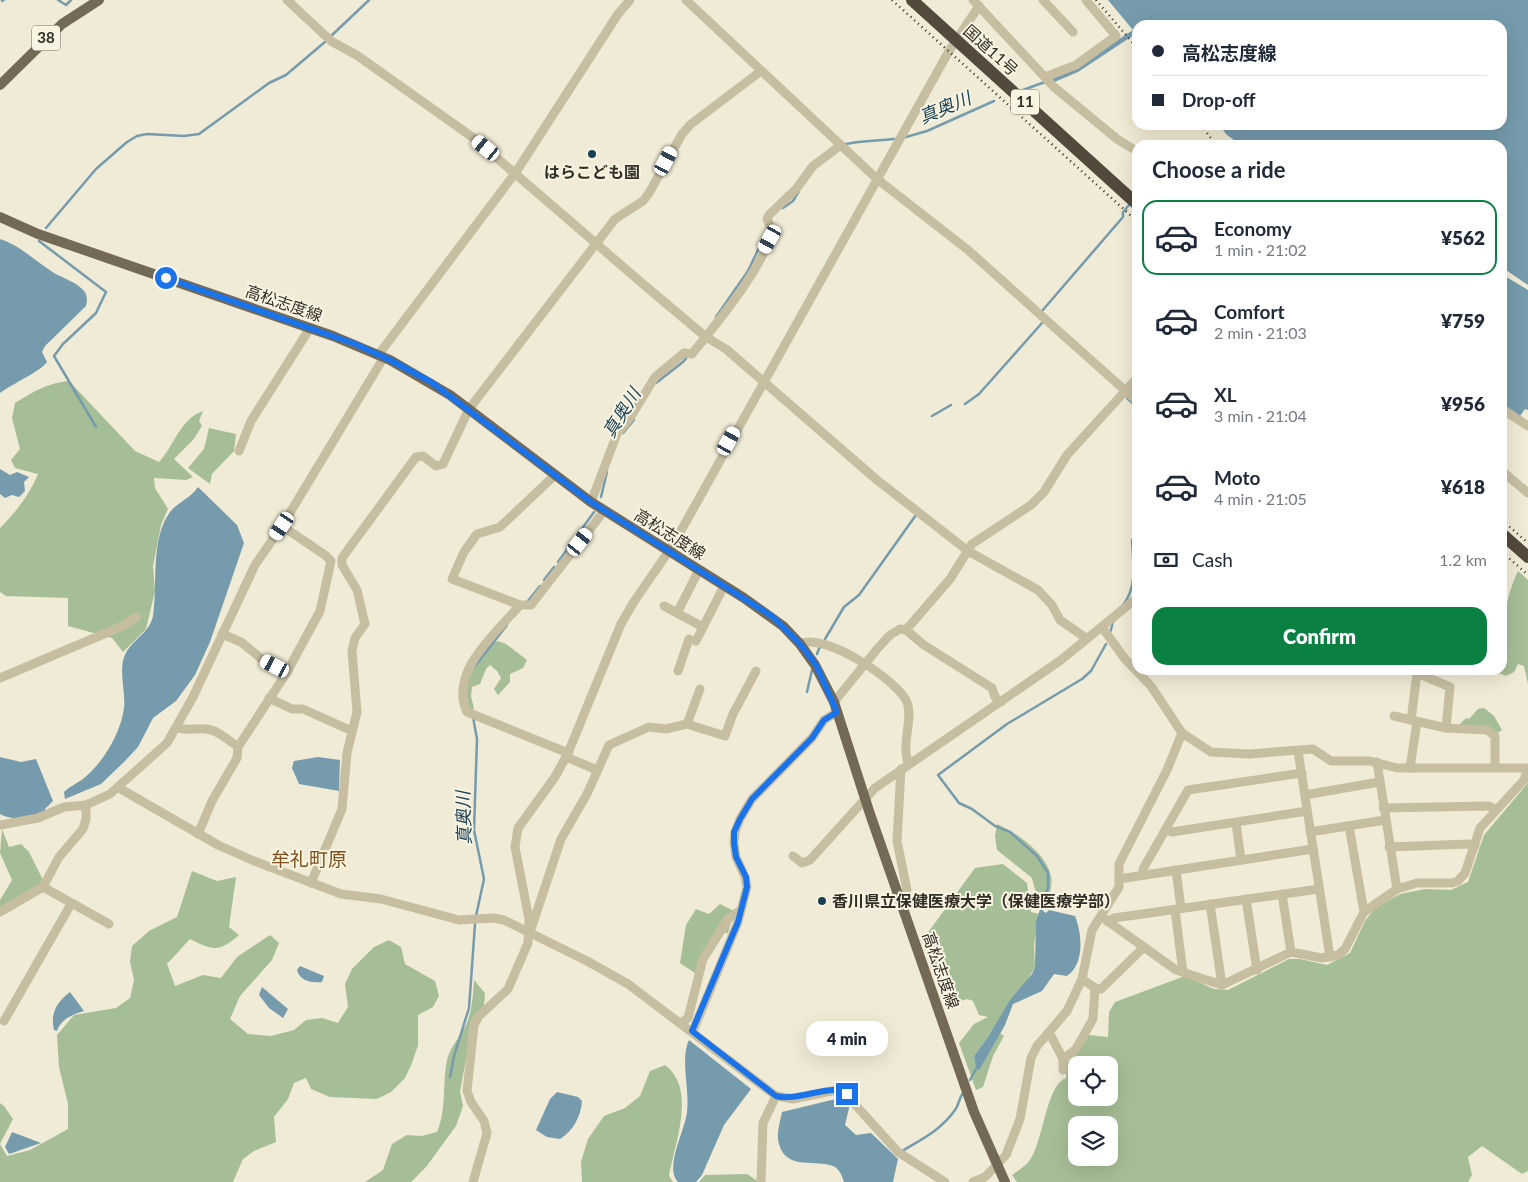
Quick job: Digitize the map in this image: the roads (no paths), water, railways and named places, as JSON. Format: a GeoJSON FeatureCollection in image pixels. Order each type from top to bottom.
{"type":"FeatureCollection","features":[{"type":"Feature","properties":{"kind":"highway","name":"国道11号"},"geometry":{"type":"LineString","coordinates":[[912,0],[1132,200]]}},
{"type":"Feature","properties":{"kind":"highway"},"geometry":{"type":"LineString","coordinates":[[1507,538],[1528,557]]}},
{"type":"Feature","properties":{"kind":"main road","name":"38"},"geometry":{"type":"LineString","coordinates":[[0,85],[62,24],[100,0]]}},
{"type":"Feature","properties":{"kind":"main road","name":"高松志度線"},"geometry":{"type":"LineString","coordinates":[[0,217],[38,234],[310,328],[381,355],[431,382],[469,409],[554,476],[604,511],[773,617],[800,644],[816,665],[836,707],[865,798],[974,1112],[1005,1182]]}},
{"type":"Feature","properties":{"kind":"street"},"geometry":{"type":"LineString","coordinates":[[287,0],[329,39],[358,56],[454,124],[516,172],[596,243],[706,336],[726,349],[877,480],[968,551],[1038,590],[1052,605],[1060,620],[1086,638]]}},
{"type":"Feature","properties":{"kind":"street"},"geometry":{"type":"LineString","coordinates":[[0,824],[38,818],[64,807],[86,805],[119,788],[154,757],[177,728],[255,565],[282,526],[381,355],[516,172],[618,14],[630,0]]}},
{"type":"Feature","properties":{"kind":"street"},"geometry":{"type":"LineString","coordinates":[[686,0],[877,179],[968,250],[1132,397]]}},
{"type":"Feature","properties":{"kind":"street"},"geometry":{"type":"LineString","coordinates":[[1043,0],[1073,32]]}},
{"type":"Feature","properties":{"kind":"street"},"geometry":{"type":"LineString","coordinates":[[1045,77],[1076,65],[1116,36],[1086,0]]}},
{"type":"Feature","properties":{"kind":"street"},"geometry":{"type":"LineString","coordinates":[[530,934],[529,919],[517,857],[516,839],[523,818],[555,777],[567,755],[621,624],[668,552],[957,40],[976,3],[1045,77],[1117,139],[1132,148]]}},
{"type":"Feature","properties":{"kind":"street"},"geometry":{"type":"LineString","coordinates":[[311,883],[342,809],[346,763],[357,704],[352,651],[355,638],[365,624],[357,590],[342,565],[342,558],[416,457],[423,456],[436,466],[443,464],[469,409],[615,219],[643,201],[650,193],[682,134],[690,124],[761,71]]}},
{"type":"Feature","properties":{"kind":"street"},"geometry":{"type":"LineString","coordinates":[[591,502],[612,442],[630,418],[649,385],[684,353],[692,354],[750,276],[770,239],[772,232],[767,219],[769,215],[796,190],[813,166],[841,145]]}},
{"type":"Feature","properties":{"kind":"street"},"geometry":{"type":"LineString","coordinates":[[239,451],[251,421],[310,328]]}},
{"type":"Feature","properties":{"kind":"street"},"geometry":{"type":"LineString","coordinates":[[692,1031],[741,910],[747,887],[746,877],[736,857],[734,832],[752,799],[812,738],[824,720],[836,707],[864,664],[895,631],[906,630],[944,586],[972,544],[1031,505],[1044,492],[1067,455],[1132,383]]}},
{"type":"Feature","properties":{"kind":"street"},"geometry":{"type":"LineString","coordinates":[[1507,411],[1528,426]]}},
{"type":"Feature","properties":{"kind":"street"},"geometry":{"type":"LineString","coordinates":[[1507,475],[1528,493]]}},
{"type":"Feature","properties":{"kind":"street"},"geometry":{"type":"LineString","coordinates":[[554,476],[500,527],[477,534],[464,552],[452,579],[520,605],[531,605],[604,511]]}},
{"type":"Feature","properties":{"kind":"street"},"geometry":{"type":"LineString","coordinates":[[198,834],[212,801],[237,758],[238,746],[287,672],[320,611],[331,561],[282,526]]}},
{"type":"Feature","properties":{"kind":"street"},"geometry":{"type":"LineString","coordinates":[[676,613],[699,570]]}},
{"type":"Feature","properties":{"kind":"street"},"geometry":{"type":"LineString","coordinates":[[678,672],[692,640],[703,627],[724,586]]}},
{"type":"Feature","properties":{"kind":"street"},"geometry":{"type":"LineString","coordinates":[[793,856],[802,863],[810,860],[865,798],[905,767],[1061,660],[1132,602]]}},
{"type":"Feature","properties":{"kind":"street"},"geometry":{"type":"LineString","coordinates":[[520,605],[473,660],[463,683],[464,705],[467,712],[597,770]]}},
{"type":"Feature","properties":{"kind":"street"},"geometry":{"type":"LineString","coordinates":[[664,606],[703,627]]}},
{"type":"Feature","properties":{"kind":"street"},"geometry":{"type":"LineString","coordinates":[[0,678],[125,625],[136,617]]}},
{"type":"Feature","properties":{"kind":"street"},"geometry":{"type":"LineString","coordinates":[[1102,627],[1132,666]]}},
{"type":"Feature","properties":{"kind":"street"},"geometry":{"type":"LineString","coordinates":[[906,630],[924,645],[992,688],[994,697],[1000,702]]}},
{"type":"Feature","properties":{"kind":"street"},"geometry":{"type":"LineString","coordinates":[[222,634],[241,642],[263,660],[287,672]]}},
{"type":"Feature","properties":{"kind":"street"},"geometry":{"type":"LineString","coordinates":[[800,644],[807,641],[820,642],[852,655],[899,690],[908,704],[905,767],[897,841],[901,870],[907,890],[900,899]]}},
{"type":"Feature","properties":{"kind":"street"},"geometry":{"type":"LineString","coordinates":[[473,1182],[487,1133],[484,1121],[470,1102],[467,1091],[474,1025],[479,1016],[508,988],[528,943],[561,839],[587,794],[604,750],[614,741],[649,727],[666,729],[687,724],[725,736],[733,714],[756,671]]}},
{"type":"Feature","properties":{"kind":"street"},"geometry":{"type":"LineString","coordinates":[[1105,919],[1176,970],[1222,985],[1257,970],[1291,952],[1322,958],[1338,955],[1345,949],[1364,912],[1397,889],[1417,883],[1452,883],[1458,881],[1465,873],[1480,828],[1524,780],[1528,768],[1397,768],[1377,762],[1335,762],[1313,750],[1249,754],[1211,752],[1182,733],[1151,686],[1140,675]]}},
{"type":"Feature","properties":{"kind":"street"},"geometry":{"type":"LineString","coordinates":[[1410,768],[1417,675]]}},
{"type":"Feature","properties":{"kind":"street"},"geometry":{"type":"LineString","coordinates":[[1422,675],[1450,686],[1446,728]]}},
{"type":"Feature","properties":{"kind":"street"},"geometry":{"type":"LineString","coordinates":[[687,724],[700,689]]}},
{"type":"Feature","properties":{"kind":"street"},"geometry":{"type":"LineString","coordinates":[[270,698],[292,709],[303,709],[352,731]]}},
{"type":"Feature","properties":{"kind":"street"},"geometry":{"type":"LineString","coordinates":[[1394,716],[1446,728],[1487,730],[1495,736],[1495,768]]}},
{"type":"Feature","properties":{"kind":"street"},"geometry":{"type":"LineString","coordinates":[[177,728],[185,730],[207,729],[217,732],[238,746]]}},
{"type":"Feature","properties":{"kind":"street"},"geometry":{"type":"LineString","coordinates":[[973,1182],[985,1177],[998,1166],[1006,1155],[1020,1119],[1031,1058],[1037,1046],[1067,1011],[1082,979],[1092,930],[1105,919],[1119,887],[1119,864],[1167,770],[1182,733]]}},
{"type":"Feature","properties":{"kind":"street"},"geometry":{"type":"LineString","coordinates":[[1298,751],[1330,957]]}},
{"type":"Feature","properties":{"kind":"street"},"geometry":{"type":"LineString","coordinates":[[1377,762],[1397,889]]}},
{"type":"Feature","properties":{"kind":"street"},"geometry":{"type":"LineString","coordinates":[[1144,875],[1143,869],[1188,790],[1302,773]]}},
{"type":"Feature","properties":{"kind":"street"},"geometry":{"type":"LineString","coordinates":[[1305,795],[1379,782]]}},
{"type":"Feature","properties":{"kind":"street"},"geometry":{"type":"LineString","coordinates":[[119,788],[198,834],[254,862],[341,894],[381,899],[458,920],[494,918],[530,934],[615,976],[692,1031],[776,1096],[794,1098],[841,1090],[898,1152],[945,1182]]}},
{"type":"Feature","properties":{"kind":"street"},"geometry":{"type":"LineString","coordinates":[[0,912],[43,887],[59,857],[83,829],[86,819],[86,805]]}},
{"type":"Feature","properties":{"kind":"street"},"geometry":{"type":"LineString","coordinates":[[1383,808],[1489,806],[1496,809]]}},
{"type":"Feature","properties":{"kind":"street"},"geometry":{"type":"LineString","coordinates":[[1165,830],[1172,832],[1307,811]]}},
{"type":"Feature","properties":{"kind":"street"},"geometry":{"type":"LineString","coordinates":[[1310,832],[1385,820]]}},
{"type":"Feature","properties":{"kind":"street"},"geometry":{"type":"LineString","coordinates":[[1236,823],[1241,860]]}},
{"type":"Feature","properties":{"kind":"street"},"geometry":{"type":"LineString","coordinates":[[1349,826],[1364,912]]}},
{"type":"Feature","properties":{"kind":"street"},"geometry":{"type":"LineString","coordinates":[[1389,847],[1469,844],[1474,846]]}},
{"type":"Feature","properties":{"kind":"street"},"geometry":{"type":"LineString","coordinates":[[1119,879],[1313,849]]}},
{"type":"Feature","properties":{"kind":"street"},"geometry":{"type":"LineString","coordinates":[[1176,870],[1183,972]]}},
{"type":"Feature","properties":{"kind":"street"},"geometry":{"type":"LineString","coordinates":[[43,887],[109,924]]}},
{"type":"Feature","properties":{"kind":"street"},"geometry":{"type":"LineString","coordinates":[[1105,919],[1319,889]]}},
{"type":"Feature","properties":{"kind":"street"},"geometry":{"type":"LineString","coordinates":[[1282,894],[1291,952]]}},
{"type":"Feature","properties":{"kind":"street"},"geometry":{"type":"LineString","coordinates":[[1246,899],[1257,970]]}},
{"type":"Feature","properties":{"kind":"street"},"geometry":{"type":"LineString","coordinates":[[4,1021],[71,904]]}},
{"type":"Feature","properties":{"kind":"street"},"geometry":{"type":"LineString","coordinates":[[1210,904],[1222,985]]}},
{"type":"Feature","properties":{"kind":"street"},"geometry":{"type":"LineString","coordinates":[[681,1023],[688,1018],[702,959],[728,920],[741,910]]}},
{"type":"Feature","properties":{"kind":"street"},"geometry":{"type":"LineString","coordinates":[[1082,979],[1095,988],[1106,986],[1143,948]]}},
{"type":"Feature","properties":{"kind":"street"},"geometry":{"type":"LineString","coordinates":[[1063,1059],[1076,1049],[1093,1018],[1095,988]]}},
{"type":"Feature","properties":{"kind":"street"},"geometry":{"type":"LineString","coordinates":[[1049,1032],[1063,1059],[1063,1070]]}},
{"type":"Feature","properties":{"kind":"street"},"geometry":{"type":"LineString","coordinates":[[761,1182],[764,1123],[776,1096]]}},
{"type":"Feature","properties":{"kind":"water"},"geometry":{"type":"Polygon","coordinates":[[[1108,0],[1528,0],[1528,285],[1507,271],[1507,140],[1234,140],[1223,130],[1507,130],[1507,20],[1132,20],[1132,29],[1108,0]]]}},
{"type":"Feature","properties":{"kind":"water"},"geometry":{"type":"Polygon","coordinates":[[[1132,31],[1132,36],[1078,72],[1052,83],[1048,79],[1075,68],[1132,31]]]}},
{"type":"Feature","properties":{"kind":"water"},"geometry":{"type":"Polygon","coordinates":[[[0,239],[15,246],[54,273],[81,288],[87,298],[86,306],[45,346],[42,352],[47,362],[44,366],[0,393],[0,239]]]}},
{"type":"Feature","properties":{"kind":"water"},"geometry":{"type":"Polygon","coordinates":[[[1507,277],[1528,290],[1528,410],[1525,409],[1520,416],[1507,407],[1507,277]]]}},
{"type":"Feature","properties":{"kind":"water"},"geometry":{"type":"Polygon","coordinates":[[[0,469],[10,475],[17,472],[29,477],[24,482],[25,491],[19,497],[12,495],[5,498],[0,494],[0,469]]]}},
{"type":"Feature","properties":{"kind":"water"},"geometry":{"type":"Polygon","coordinates":[[[198,487],[237,525],[244,543],[210,642],[195,675],[176,701],[153,718],[138,747],[101,784],[65,799],[64,792],[83,779],[97,765],[115,737],[124,708],[123,661],[128,649],[148,627],[153,616],[157,548],[160,535],[170,512],[198,487]]]}},
{"type":"Feature","properties":{"kind":"water"},"geometry":{"type":"Polygon","coordinates":[[[0,757],[21,762],[36,759],[53,801],[45,809],[45,813],[17,818],[0,814],[0,757]]]}},
{"type":"Feature","properties":{"kind":"water"},"geometry":{"type":"Polygon","coordinates":[[[318,757],[340,760],[339,791],[299,784],[292,768],[294,761],[318,757]]]}},
{"type":"Feature","properties":{"kind":"water"},"geometry":{"type":"Polygon","coordinates":[[[1041,906],[1044,907],[1043,911],[1046,913],[1049,910],[1075,916],[1080,939],[1077,964],[1067,976],[1054,974],[1042,991],[1013,1004],[1005,1025],[980,1069],[976,1069],[974,1056],[988,1037],[1009,1001],[1032,974],[1035,967],[1036,922],[1041,906]]]}},
{"type":"Feature","properties":{"kind":"water"},"geometry":{"type":"Polygon","coordinates":[[[300,966],[324,976],[322,982],[310,982],[303,979],[297,970],[300,966]]]}},
{"type":"Feature","properties":{"kind":"water"},"geometry":{"type":"Polygon","coordinates":[[[262,987],[288,1009],[283,1018],[269,1008],[259,995],[262,987]]]}},
{"type":"Feature","properties":{"kind":"water"},"geometry":{"type":"Polygon","coordinates":[[[70,992],[84,1011],[68,1018],[57,1031],[54,1030],[53,1018],[56,1008],[61,1000],[70,992]]]}},
{"type":"Feature","properties":{"kind":"water"},"geometry":{"type":"Polygon","coordinates":[[[689,1040],[751,1089],[724,1125],[702,1175],[696,1182],[678,1182],[674,1175],[673,1167],[676,1148],[687,1112],[685,1056],[689,1040]]]}},
{"type":"Feature","properties":{"kind":"water"},"geometry":{"type":"Polygon","coordinates":[[[557,1092],[578,1097],[582,1101],[576,1123],[560,1139],[547,1137],[536,1130],[550,1099],[557,1092]]]}},
{"type":"Feature","properties":{"kind":"water"},"geometry":{"type":"Polygon","coordinates":[[[844,1097],[850,1104],[845,1125],[856,1135],[871,1133],[898,1159],[893,1182],[844,1182],[839,1171],[833,1166],[795,1161],[788,1158],[783,1152],[778,1136],[782,1112],[844,1097]]]}},
{"type":"Feature","properties":{"kind":"water"},"geometry":{"type":"Polygon","coordinates":[[[12,1132],[41,1143],[9,1154],[5,1147],[12,1132]]]}},
{"type":"Feature","properties":{"kind":"waterway"},"geometry":{"type":"LineString","coordinates":[[58,0],[66,5],[71,0]]}},
{"type":"Feature","properties":{"kind":"waterway"},"geometry":{"type":"LineString","coordinates":[[330,37],[369,0]]}},
{"type":"Feature","properties":{"kind":"waterway"},"geometry":{"type":"LineString","coordinates":[[46,228],[96,169],[127,142],[137,136],[147,134],[184,136],[199,134],[269,83],[286,75],[326,41]]}},
{"type":"Feature","properties":{"kind":"waterway","name":"真奥川"},"geometry":{"type":"LineString","coordinates":[[1023,90],[1045,82]]}},
{"type":"Feature","properties":{"kind":"waterway","name":"真奥川"},"geometry":{"type":"LineString","coordinates":[[906,137],[927,131],[994,101]]}},
{"type":"Feature","properties":{"kind":"waterway","name":"真奥川"},"geometry":{"type":"LineString","coordinates":[[846,144],[894,139]]}},
{"type":"Feature","properties":{"kind":"waterway","name":"真奥川"},"geometry":{"type":"LineString","coordinates":[[783,208],[793,201],[799,191]]}},
{"type":"Feature","properties":{"kind":"waterway"},"geometry":{"type":"LineString","coordinates":[[1042,311],[1123,217],[1123,212],[1129,205]]}},
{"type":"Feature","properties":{"kind":"waterway","name":"真奥川"},"geometry":{"type":"LineString","coordinates":[[716,317],[748,271],[768,229]]}},
{"type":"Feature","properties":{"kind":"waterway"},"geometry":{"type":"LineString","coordinates":[[39,241],[106,292],[96,313],[63,344],[54,356],[96,427]]}},
{"type":"Feature","properties":{"kind":"waterway"},"geometry":{"type":"LineString","coordinates":[[965,404],[979,394],[1042,323]]}},
{"type":"Feature","properties":{"kind":"waterway","name":"真奥川"},"geometry":{"type":"LineString","coordinates":[[656,383],[688,356]]}},
{"type":"Feature","properties":{"kind":"waterway"},"geometry":{"type":"LineString","coordinates":[[1127,398],[1132,403]]}},
{"type":"Feature","properties":{"kind":"waterway"},"geometry":{"type":"LineString","coordinates":[[932,416],[951,405]]}},
{"type":"Feature","properties":{"kind":"waterway","name":"真奥川"},"geometry":{"type":"LineString","coordinates":[[623,433],[634,420]]}},
{"type":"Feature","properties":{"kind":"waterway","name":"真奥川"},"geometry":{"type":"LineString","coordinates":[[601,497],[607,472]]}},
{"type":"Feature","properties":{"kind":"waterway","name":"真奥川"},"geometry":{"type":"LineString","coordinates":[[558,562],[594,512]]}},
{"type":"Feature","properties":{"kind":"waterway"},"geometry":{"type":"LineString","coordinates":[[825,639],[844,607],[859,595],[916,515]]}},
{"type":"Feature","properties":{"kind":"waterway","name":"真奥川"},"geometry":{"type":"LineString","coordinates":[[544,580],[554,567]]}},
{"type":"Feature","properties":{"kind":"waterway","name":"真奥川"},"geometry":{"type":"LineString","coordinates":[[527,602],[540,586]]}},
{"type":"Feature","properties":{"kind":"waterway"},"geometry":{"type":"LineString","coordinates":[[1123,605],[1128,598],[1132,586]]}},
{"type":"Feature","properties":{"kind":"waterway"},"geometry":{"type":"LineString","coordinates":[[1110,633],[1113,622]]}},
{"type":"Feature","properties":{"kind":"waterway","name":"真奥川"},"geometry":{"type":"LineString","coordinates":[[475,666],[507,625]]}},
{"type":"Feature","properties":{"kind":"waterway"},"geometry":{"type":"LineString","coordinates":[[1043,907],[1048,887],[1048,873],[1037,856],[1010,832],[995,826],[972,809],[959,803],[938,775],[1007,724],[1082,679],[1091,671],[1106,644]]}},
{"type":"Feature","properties":{"kind":"waterway"},"geometry":{"type":"LineString","coordinates":[[817,654],[820,646]]}},
{"type":"Feature","properties":{"kind":"waterway"},"geometry":{"type":"LineString","coordinates":[[807,692],[812,670]]}},
{"type":"Feature","properties":{"kind":"waterway","name":"真奥川"},"geometry":{"type":"LineString","coordinates":[[473,717],[477,739],[474,830],[484,879],[476,916]]}},
{"type":"Feature","properties":{"kind":"waterway","name":"真奥川"},"geometry":{"type":"LineString","coordinates":[[450,1077],[454,1056],[469,1008],[475,924]]}},
{"type":"Feature","properties":{"kind":"waterway"},"geometry":{"type":"LineString","coordinates":[[970,1080],[976,1069]]}},
{"type":"Feature","properties":{"kind":"waterway"},"geometry":{"type":"LineString","coordinates":[[902,1151],[931,1134],[944,1123],[956,1108],[963,1093]]}},
{"type":"Feature","properties":{"kind":"railway"},"geometry":{"type":"LineString","coordinates":[[892,0],[1132,217]]}},
{"type":"Feature","properties":{"kind":"railway"},"geometry":{"type":"LineString","coordinates":[[1096,0],[1132,42]]}},
{"type":"Feature","properties":{"kind":"railway"},"geometry":{"type":"LineString","coordinates":[[1205,130],[1212,140]]}},
{"type":"Feature","properties":{"kind":"railway"},"geometry":{"type":"LineString","coordinates":[[1507,524],[1528,543]]}},
{"type":"Feature","properties":{"kind":"railway"},"geometry":{"type":"LineString","coordinates":[[1507,556],[1528,575]]}},
{"type":"Feature","properties":{"kind":"place","name":"はらこども園"},"geometry":{"type":"Point","coordinates":[592,154]}},
{"type":"Feature","properties":{"kind":"place","name":"香川県立保健医療大学（保健医療学部）"},"geometry":{"type":"Point","coordinates":[822,901]}},
{"type":"Feature","properties":{"kind":"district","name":"牟礼町原"},"geometry":{"type":"Point","coordinates":[309,859]}}]}
